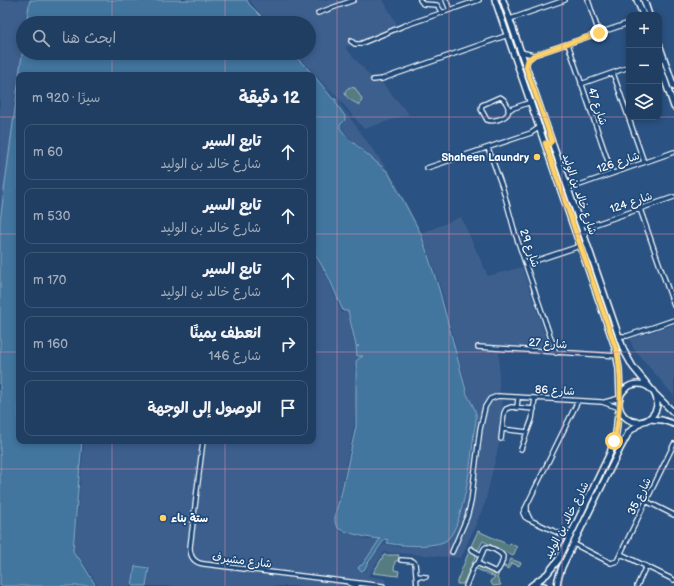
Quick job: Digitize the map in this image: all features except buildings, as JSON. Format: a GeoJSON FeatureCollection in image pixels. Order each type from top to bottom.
{"type":"FeatureCollection","features":[{"type":"Feature","properties":{"kind":"main road","name":"شارع خالد بن الوليد"},"geometry":{"type":"LineString","coordinates":[[495,0],[618,356],[620,398]]}},
{"type":"Feature","properties":{"kind":"main road","name":"شارع خالد بن الوليد"},"geometry":{"type":"LineString","coordinates":[[503,0],[618,336],[629,362],[652,390],[674,413]]}},
{"type":"Feature","properties":{"kind":"main road"},"geometry":{"type":"LineString","coordinates":[[637,0],[642,12]]}},
{"type":"Feature","properties":{"kind":"main road"},"geometry":{"type":"LineString","coordinates":[[644,0],[648,12]]}},
{"type":"Feature","properties":{"kind":"main road"},"geometry":{"type":"LineString","coordinates":[[660,48],[674,87]]}},
{"type":"Feature","properties":{"kind":"main road"},"geometry":{"type":"LineString","coordinates":[[662,72],[674,107]]}},
{"type":"Feature","properties":{"kind":"main road"},"geometry":{"type":"LineString","coordinates":[[545,143],[549,144],[552,141]]}},
{"type":"Feature","properties":{"kind":"main road"},"geometry":{"type":"LineString","coordinates":[[548,153],[551,149],[555,150]]}},
{"type":"Feature","properties":{"kind":"main road"},"geometry":{"type":"LineString","coordinates":[[649,419],[653,415],[657,406],[657,401],[652,390],[639,384],[633,385],[623,392],[620,398],[620,408],[626,418],[641,422],[649,419],[662,420],[674,424]]}},
{"type":"Feature","properties":{"kind":"main road","name":"شارع خالد بن الوليد"},"geometry":{"type":"LineString","coordinates":[[531,586],[542,579],[559,559],[612,448],[620,408]]}},
{"type":"Feature","properties":{"kind":"main road","name":"شارع خالد بن الوليد"},"geometry":{"type":"LineString","coordinates":[[557,586],[560,573],[626,436],[641,422]]}},
{"type":"Feature","properties":{"kind":"main road"},"geometry":{"type":"LineString","coordinates":[[531,586],[544,586]]}},
{"type":"Feature","properties":{"kind":"street"},"geometry":{"type":"LineString","coordinates":[[318,13],[354,0]]}},
{"type":"Feature","properties":{"kind":"street"},"geometry":{"type":"LineString","coordinates":[[420,0],[423,4],[437,6],[442,13]]}},
{"type":"Feature","properties":{"kind":"street"},"geometry":{"type":"LineString","coordinates":[[446,0],[450,10]]}},
{"type":"Feature","properties":{"kind":"street"},"geometry":{"type":"LineString","coordinates":[[351,41],[355,44],[360,44],[403,26],[479,0]]}},
{"type":"Feature","properties":{"kind":"street"},"geometry":{"type":"LineString","coordinates":[[510,19],[553,2],[565,0]]}},
{"type":"Feature","properties":{"kind":"street"},"geometry":{"type":"LineString","coordinates":[[588,0],[599,33]]}},
{"type":"Feature","properties":{"kind":"street"},"geometry":{"type":"LineString","coordinates":[[526,67],[528,60],[534,55],[626,24]]}},
{"type":"Feature","properties":{"kind":"street"},"geometry":{"type":"LineString","coordinates":[[373,80],[382,79],[508,35]]}},
{"type":"Feature","properties":{"kind":"street","name":"شارع 47"},"geometry":{"type":"LineString","coordinates":[[568,44],[612,174]]}},
{"type":"Feature","properties":{"kind":"street"},"geometry":{"type":"LineString","coordinates":[[521,52],[534,55]]}},
{"type":"Feature","properties":{"kind":"street"},"geometry":{"type":"LineString","coordinates":[[581,84],[626,68]]}},
{"type":"Feature","properties":{"kind":"street"},"geometry":{"type":"LineString","coordinates":[[613,73],[644,162]]}},
{"type":"Feature","properties":{"kind":"street"},"geometry":{"type":"LineString","coordinates":[[376,84],[382,79]]}},
{"type":"Feature","properties":{"kind":"street"},"geometry":{"type":"LineString","coordinates":[[508,110],[504,99],[500,97],[483,103],[481,108],[485,119],[490,121],[504,117],[508,110],[531,102]]}},
{"type":"Feature","properties":{"kind":"street"},"geometry":{"type":"LineString","coordinates":[[427,168],[531,133],[540,127]]}},
{"type":"Feature","properties":{"kind":"street"},"geometry":{"type":"LineString","coordinates":[[531,133],[542,133]]}},
{"type":"Feature","properties":{"kind":"street","name":"شارع 29"},"geometry":{"type":"LineString","coordinates":[[488,148],[556,353]]}},
{"type":"Feature","properties":{"kind":"street","name":"شارع 126"},"geometry":{"type":"LineString","coordinates":[[568,189],[674,152]]}},
{"type":"Feature","properties":{"kind":"street","name":"شارع 124"},"geometry":{"type":"LineString","coordinates":[[584,235],[593,225],[674,197]]}},
{"type":"Feature","properties":{"kind":"street"},"geometry":{"type":"LineString","coordinates":[[640,209],[674,306]]}},
{"type":"Feature","properties":{"kind":"street"},"geometry":{"type":"LineString","coordinates":[[579,222],[586,225],[593,225]]}},
{"type":"Feature","properties":{"kind":"street"},"geometry":{"type":"LineString","coordinates":[[526,264],[580,246]]}},
{"type":"Feature","properties":{"kind":"street"},"geometry":{"type":"LineString","coordinates":[[618,336],[627,336],[674,320]]}},
{"type":"Feature","properties":{"kind":"street"},"geometry":{"type":"LineString","coordinates":[[621,343],[627,336]]}},
{"type":"Feature","properties":{"kind":"street","name":"شارع 27"},"geometry":{"type":"LineString","coordinates":[[478,347],[618,356]]}},
{"type":"Feature","properties":{"kind":"street","name":"شارع 86"},"geometry":{"type":"LineString","coordinates":[[452,552],[467,517],[471,502],[480,429],[485,407],[490,399],[498,396],[508,396],[602,402],[620,398]]}},
{"type":"Feature","properties":{"kind":"street"},"geometry":{"type":"LineString","coordinates":[[517,408],[518,397]]}},
{"type":"Feature","properties":{"kind":"street"},"geometry":{"type":"LineString","coordinates":[[521,449],[534,409],[535,398]]}},
{"type":"Feature","properties":{"kind":"street"},"geometry":{"type":"LineString","coordinates":[[569,538],[531,520],[524,515],[524,510],[578,401]]}},
{"type":"Feature","properties":{"kind":"street","name":"شارع 86"},"geometry":{"type":"LineString","coordinates":[[602,402],[620,408]]}},
{"type":"Feature","properties":{"kind":"street"},"geometry":{"type":"LineString","coordinates":[[501,439],[505,410],[509,407],[534,409]]}},
{"type":"Feature","properties":{"kind":"street"},"geometry":{"type":"LineString","coordinates":[[502,429],[527,432]]}},
{"type":"Feature","properties":{"kind":"street","name":"شارع مشيرف"},"geometry":{"type":"LineString","coordinates":[[203,444],[190,552],[195,561],[199,564],[383,586]]}},
{"type":"Feature","properties":{"kind":"street","name":"شارع 35"},"geometry":{"type":"LineString","coordinates":[[620,555],[674,444]]}},
{"type":"Feature","properties":{"kind":"street"},"geometry":{"type":"LineString","coordinates":[[646,501],[674,515]]}},
{"type":"Feature","properties":{"kind":"street"},"geometry":{"type":"LineString","coordinates":[[574,544],[606,559],[611,563],[615,562],[620,555],[674,580]]}},
{"type":"Feature","properties":{"kind":"street"},"geometry":{"type":"LineString","coordinates":[[466,586],[474,566],[478,563],[485,548],[488,547],[501,553],[503,558],[496,572],[478,563]]}},
{"type":"Feature","properties":{"kind":"street"},"geometry":{"type":"LineString","coordinates":[[471,549],[481,554]]}},
{"type":"Feature","properties":{"kind":"street"},"geometry":{"type":"LineString","coordinates":[[401,560],[414,562],[417,576],[417,586]]}},
{"type":"Feature","properties":{"kind":"street"},"geometry":{"type":"LineString","coordinates":[[637,586],[646,566]]}},
{"type":"Feature","properties":{"kind":"street"},"geometry":{"type":"LineString","coordinates":[[417,576],[426,577]]}},
{"type":"Feature","properties":{"kind":"street","name":"شارع مشيرف"},"geometry":{"type":"LineString","coordinates":[[344,582],[357,586]]}},
{"type":"Feature","properties":{"kind":"shaded area"},"geometry":{"type":"Polygon","coordinates":[[[0,0],[30,0],[27,16],[16,16],[16,60],[21,60],[20,72],[16,72],[16,100],[0,220],[0,0]]]}},
{"type":"Feature","properties":{"kind":"shaded area"},"geometry":{"type":"Polygon","coordinates":[[[30,0],[247,0],[261,16],[27,16],[30,0]]]}},
{"type":"Feature","properties":{"kind":"shaded area"},"geometry":{"type":"Polygon","coordinates":[[[249,0],[383,0],[401,31],[345,47],[377,84],[381,82],[409,114],[364,129],[322,79],[389,172],[422,233],[461,217],[488,276],[522,267],[546,338],[547,351],[509,348],[499,352],[499,389],[503,405],[500,440],[485,503],[461,558],[384,552],[368,576],[386,579],[385,586],[147,586],[150,567],[134,565],[131,586],[98,586],[80,557],[77,556],[74,551],[84,444],[316,444],[316,259],[328,279],[342,313],[347,312],[356,357],[359,357],[355,361],[354,366],[356,395],[354,426],[340,495],[334,514],[334,523],[338,530],[368,540],[379,540],[361,564],[358,565],[357,570],[363,572],[367,570],[367,566],[386,541],[385,544],[400,547],[434,546],[449,540],[458,522],[464,504],[474,446],[477,412],[468,394],[441,289],[422,234],[419,231],[388,172],[349,137],[341,127],[347,116],[335,98],[316,76],[316,72],[313,72],[301,60],[316,60],[316,16],[262,16],[249,0]]]}},
{"type":"Feature","properties":{"kind":"shaded area"},"geometry":{"type":"Polygon","coordinates":[[[21,60],[299,60],[311,72],[19,72],[21,60]]]}},
{"type":"Feature","properties":{"kind":"shaded area"},"geometry":{"type":"Polygon","coordinates":[[[316,78],[333,99],[336,99],[336,103],[345,116],[345,120],[340,125],[340,128],[348,138],[388,172],[421,234],[439,289],[467,394],[476,412],[466,489],[458,520],[453,532],[447,540],[442,543],[418,546],[387,543],[388,540],[385,539],[365,569],[362,571],[358,569],[359,566],[362,565],[380,539],[364,537],[339,529],[335,523],[335,514],[341,495],[356,426],[356,361],[363,356],[357,356],[356,347],[359,346],[356,346],[348,311],[343,311],[329,278],[316,256],[316,78]]]}},
{"type":"Feature","properties":{"kind":"shaded area"},"geometry":{"type":"Polygon","coordinates":[[[16,101],[16,444],[82,444],[73,551],[96,586],[0,586],[0,221],[16,101]]]}},
{"type":"Feature","properties":{"kind":"shaded area"},"geometry":{"type":"Polygon","coordinates":[[[674,325],[674,396],[633,348],[630,339],[674,325]]]}},
{"type":"Feature","properties":{"kind":"shaded area"},"geometry":{"type":"Polygon","coordinates":[[[135,566],[149,568],[146,586],[132,586],[135,566]]]}},
{"type":"Feature","properties":{"kind":"green space"},"geometry":{"type":"Polygon","coordinates":[[[350,87],[355,88],[362,99],[360,105],[350,100],[346,95],[346,90],[350,87]]]}},
{"type":"Feature","properties":{"kind":"green space"},"geometry":{"type":"Polygon","coordinates":[[[478,531],[517,547],[513,556],[483,541],[478,550],[471,546],[478,531]]]}},
{"type":"Feature","properties":{"kind":"green space"},"geometry":{"type":"Polygon","coordinates":[[[470,549],[477,553],[463,584],[457,584],[457,581],[470,549]]]}},
{"type":"Feature","properties":{"kind":"green space"},"geometry":{"type":"Polygon","coordinates":[[[384,555],[399,555],[398,561],[395,561],[394,570],[399,571],[398,576],[373,573],[384,555]]]}},
{"type":"Feature","properties":{"kind":"green space"},"geometry":{"type":"Polygon","coordinates":[[[511,559],[521,563],[519,566],[512,563],[508,569],[502,566],[497,578],[501,585],[493,586],[490,581],[495,577],[474,568],[476,564],[497,574],[502,565],[507,567],[511,559]]]}},
{"type":"Feature","properties":{"kind":"place","name":"Shaheen Laundry"},"geometry":{"type":"Point","coordinates":[537,157]}},
{"type":"Feature","properties":{"kind":"place","name":"ستة بناء"},"geometry":{"type":"Point","coordinates":[163,518]}},
{"type":"Feature","properties":{"kind":"route"},"geometry":{"type":"LineString","coordinates":[[599,33],[534,55],[528,60],[526,67],[552,141],[550,144],[545,143],[617,352],[619,362],[620,409],[614,441]]}}]}
